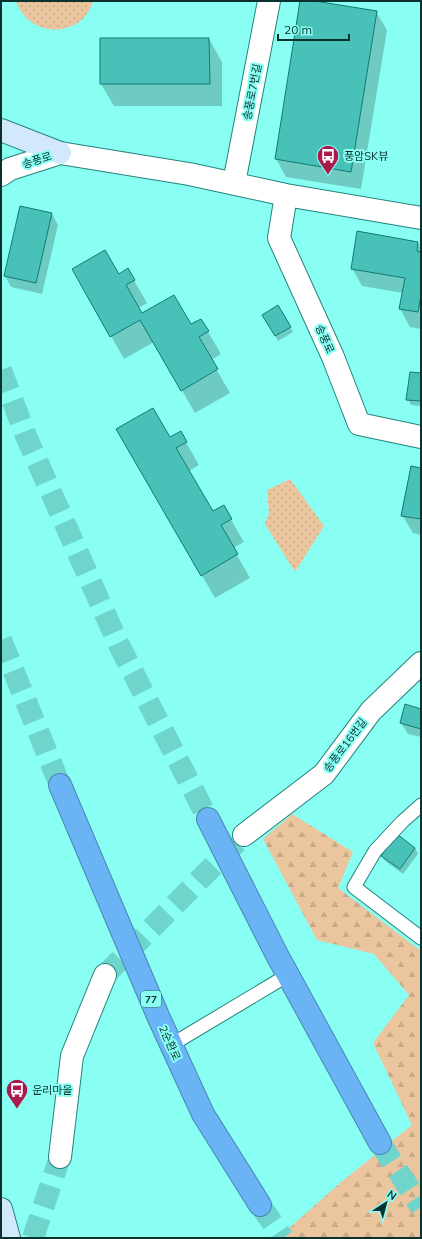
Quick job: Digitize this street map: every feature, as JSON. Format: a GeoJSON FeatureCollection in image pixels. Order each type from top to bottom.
{"type":"FeatureCollection","features":[{"type":"Feature","properties":{"kind":"highway","name":"2순환로"},"geometry":{"type":"LineString","coordinates":[[60,785],[171,1045],[203,1114],[260,1205]]}},
{"type":"Feature","properties":{"kind":"highway"},"geometry":{"type":"LineString","coordinates":[[208,820],[288,975],[380,1143]]}},
{"type":"Feature","properties":{"kind":"street","name":"송풍로7번길"},"geometry":{"type":"LineString","coordinates":[[234,182],[269,1]]}},
{"type":"Feature","properties":{"kind":"street"},"geometry":{"type":"LineString","coordinates":[[1,130],[60,153]]}},
{"type":"Feature","properties":{"kind":"street","name":"송풍로"},"geometry":{"type":"LineString","coordinates":[[1,174],[10,169],[60,153],[234,182],[286,195],[421,218]]}},
{"type":"Feature","properties":{"kind":"street","name":"송풍로"},"geometry":{"type":"LineString","coordinates":[[286,195],[279,238],[333,357],[359,424],[421,437]]}},
{"type":"Feature","properties":{"kind":"street","name":"송풍로16번길"},"geometry":{"type":"LineString","coordinates":[[244,835],[324,774],[371,711],[421,663]]}},
{"type":"Feature","properties":{"kind":"street"},"geometry":{"type":"LineString","coordinates":[[60,1157],[72,1056],[105,975]]}},
{"type":"Feature","properties":{"kind":"street"},"geometry":{"type":"LineString","coordinates":[[1,1209],[9,1238]]}},
{"type":"Feature","properties":{"kind":"lane"},"geometry":{"type":"LineString","coordinates":[[421,805],[402,822],[375,851],[354,887],[421,938]]}},
{"type":"Feature","properties":{"kind":"lane"},"geometry":{"type":"LineString","coordinates":[[171,1045],[288,975]]}},
{"type":"Feature","properties":{"kind":"green space"},"geometry":{"type":"Polygon","coordinates":[[[16,1],[93,1],[87,14],[78,23],[67,28],[55,30],[43,28],[32,22],[22,13],[16,1]]]}},
{"type":"Feature","properties":{"kind":"green space"},"geometry":{"type":"Polygon","coordinates":[[[290,479],[324,526],[295,572],[265,524],[269,513],[267,490],[290,479]]]}},
{"type":"Feature","properties":{"kind":"green space"},"geometry":{"type":"Polygon","coordinates":[[[292,814],[353,852],[338,888],[421,951],[421,1238],[278,1238],[340,1183],[412,1125],[373,1043],[409,995],[374,954],[317,940],[263,839],[292,814]]]}},
{"type":"Feature","properties":{"kind":"building"},"geometry":{"type":"Polygon","coordinates":[[[300,1],[315,1],[377,11],[351,172],[275,159],[300,1]]]}},
{"type":"Feature","properties":{"kind":"building"},"geometry":{"type":"Polygon","coordinates":[[[100,38],[209,38],[210,84],[100,84],[100,38]]]}},
{"type":"Feature","properties":{"kind":"building"},"geometry":{"type":"Polygon","coordinates":[[[20,206],[52,213],[36,283],[4,276],[20,206]]]}},
{"type":"Feature","properties":{"kind":"building"},"geometry":{"type":"Polygon","coordinates":[[[357,231],[418,242],[417,251],[421,252],[421,295],[418,312],[399,309],[405,278],[351,269],[357,231]]]}},
{"type":"Feature","properties":{"kind":"building"},"geometry":{"type":"Polygon","coordinates":[[[105,250],[119,274],[128,268],[135,280],[126,285],[142,313],[174,295],[191,324],[201,319],[209,331],[199,337],[218,369],[181,391],[140,320],[110,337],[72,269],[105,250]]]}},
{"type":"Feature","properties":{"kind":"building"},"geometry":{"type":"Polygon","coordinates":[[[278,305],[291,327],[275,336],[262,315],[278,305]]]}},
{"type":"Feature","properties":{"kind":"building"},"geometry":{"type":"Polygon","coordinates":[[[410,372],[421,373],[421,401],[406,400],[410,372]]]}},
{"type":"Feature","properties":{"kind":"building"},"geometry":{"type":"Polygon","coordinates":[[[153,408],[170,437],[181,431],[187,442],[176,448],[213,511],[224,505],[232,519],[221,525],[238,554],[201,576],[116,429],[153,408]]]}},
{"type":"Feature","properties":{"kind":"building"},"geometry":{"type":"Polygon","coordinates":[[[411,466],[421,468],[421,519],[401,516],[411,466]]]}},
{"type":"Feature","properties":{"kind":"building"},"geometry":{"type":"Polygon","coordinates":[[[405,704],[421,709],[421,729],[400,723],[405,704]]]}},
{"type":"Feature","properties":{"kind":"building"},"geometry":{"type":"Polygon","coordinates":[[[397,834],[415,848],[400,869],[381,856],[397,834]]]}},
{"type":"Feature","properties":{"kind":"tunnel"},"geometry":{"type":"LineString","coordinates":[[1,370],[26,436],[118,643],[208,819]]}},
{"type":"Feature","properties":{"kind":"tunnel"},"geometry":{"type":"LineString","coordinates":[[1,640],[60,785]]}},
{"type":"Feature","properties":{"kind":"tunnel"},"geometry":{"type":"LineString","coordinates":[[105,975],[244,835]]}},
{"type":"Feature","properties":{"kind":"tunnel"},"geometry":{"type":"LineString","coordinates":[[380,1143],[421,1207]]}},
{"type":"Feature","properties":{"kind":"tunnel"},"geometry":{"type":"LineString","coordinates":[[33,1238],[60,1157]]}},
{"type":"Feature","properties":{"kind":"tunnel"},"geometry":{"type":"LineString","coordinates":[[260,1205],[283,1238]]}},
{"type":"Feature","properties":{"kind":"place","name":"풍암SK뷰"},"geometry":{"type":"Point","coordinates":[328,176]}},
{"type":"Feature","properties":{"kind":"place","name":"운리마을"},"geometry":{"type":"Point","coordinates":[17,1110]}}]}
